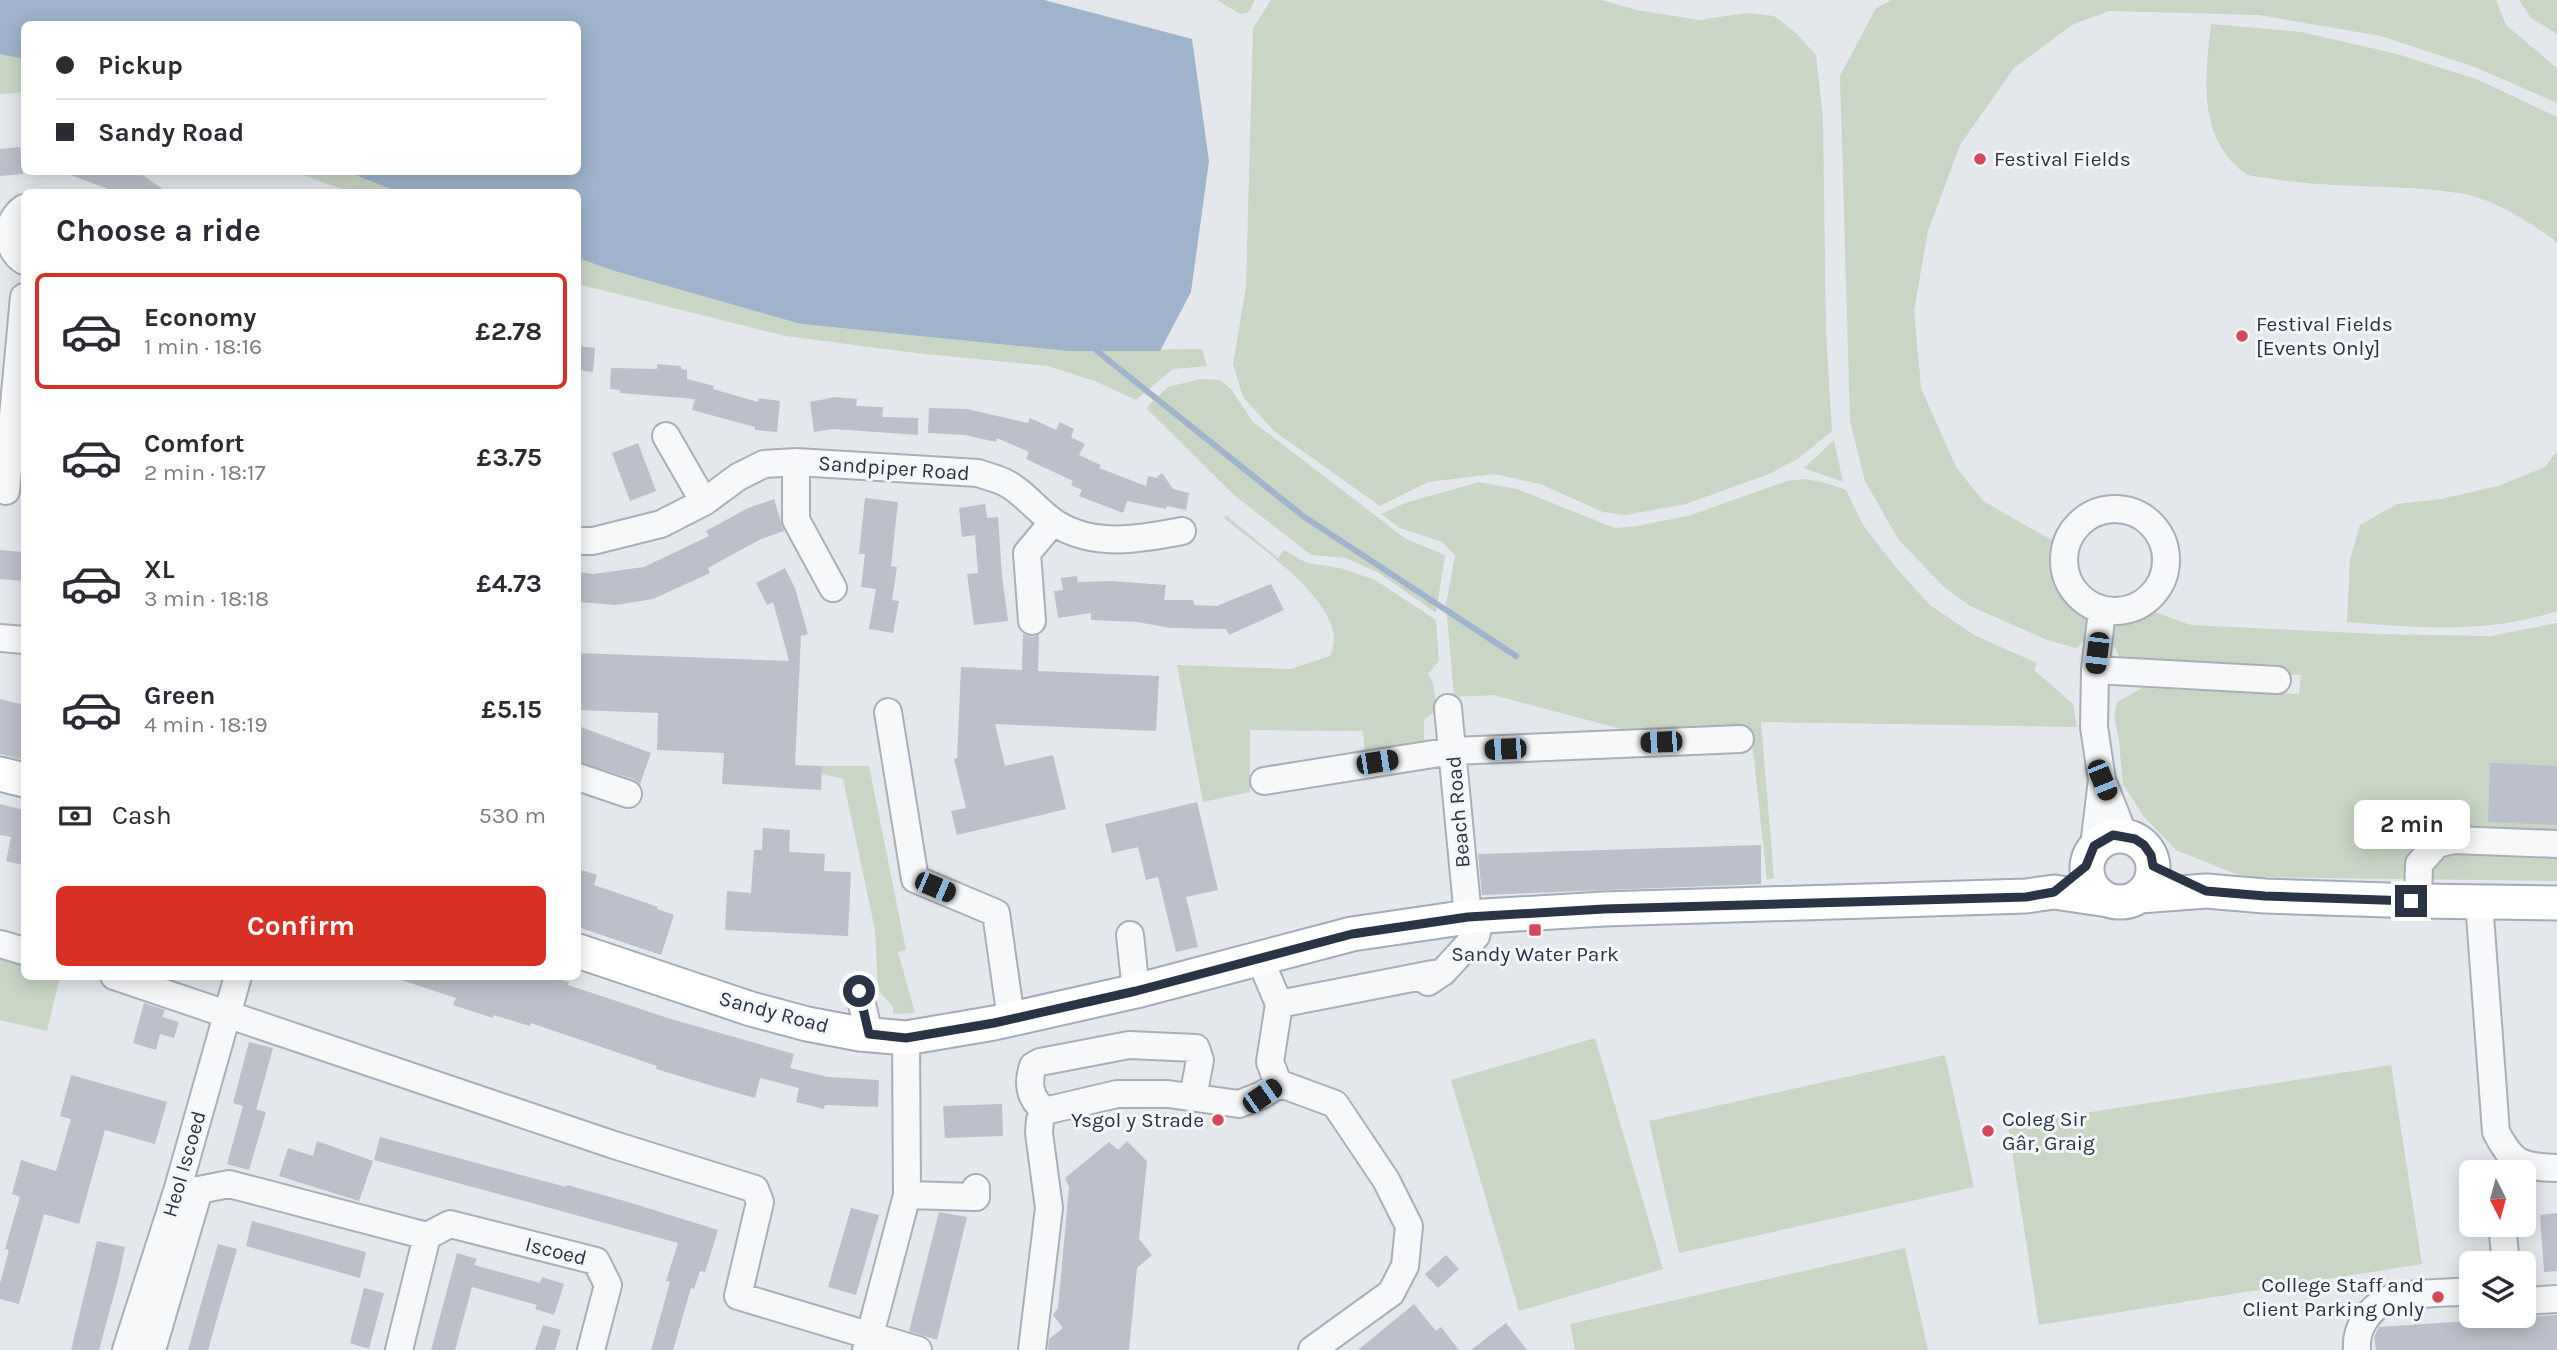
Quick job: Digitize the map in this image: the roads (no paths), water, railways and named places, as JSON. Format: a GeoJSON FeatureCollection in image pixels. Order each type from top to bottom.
{"type":"FeatureCollection","features":[{"type":"Feature","properties":{"kind":"main road"},"geometry":{"type":"LineString","coordinates":[[0,774],[21,779]]}},
{"type":"Feature","properties":{"kind":"main road"},"geometry":{"type":"LineString","coordinates":[[2054,892],[2102,849],[2135,839],[2144,845],[2151,855],[2152,877],[2147,887],[2124,898],[2098,895],[2091,887],[2102,849]]}},
{"type":"Feature","properties":{"kind":"main road","name":"Sandy Road"},"geometry":{"type":"LineString","coordinates":[[2153,866],[2206,891]]}},
{"type":"Feature","properties":{"kind":"main road","name":"Sandy Road"},"geometry":{"type":"LineString","coordinates":[[581,952],[762,1012],[807,1024],[906,1038],[1011,1019],[1136,991],[1352,934],[1475,916],[1604,909],[2026,897],[2054,892],[2124,898],[2206,891],[2265,896],[2557,903]]}},
{"type":"Feature","properties":{"kind":"street"},"geometry":{"type":"LineString","coordinates":[[21,211],[13,220],[10,229],[13,249],[21,258]]}},
{"type":"Feature","properties":{"kind":"street"},"geometry":{"type":"LineString","coordinates":[[10,492],[21,339]]}},
{"type":"Feature","properties":{"kind":"street"},"geometry":{"type":"LineString","coordinates":[[666,436],[705,502]]}},
{"type":"Feature","properties":{"kind":"street","name":"Sandpiper Road"},"geometry":{"type":"LineString","coordinates":[[796,462],[796,520],[833,588]]}},
{"type":"Feature","properties":{"kind":"street","name":"Sandpiper Road"},"geometry":{"type":"LineString","coordinates":[[581,541],[593,541],[660,524],[705,502],[738,478],[764,464],[796,462],[978,473],[1005,483],[1053,522],[1071,532],[1090,537],[1141,539],[1182,531]]}},
{"type":"Feature","properties":{"kind":"street"},"geometry":{"type":"LineString","coordinates":[[1032,621],[1027,554],[1053,522]]}},
{"type":"Feature","properties":{"kind":"street"},"geometry":{"type":"LineString","coordinates":[[2102,611],[2095,670],[2094,727],[2102,780],[2102,849]]}},
{"type":"Feature","properties":{"kind":"street"},"geometry":{"type":"LineString","coordinates":[[0,638],[21,640]]}},
{"type":"Feature","properties":{"kind":"street"},"geometry":{"type":"LineString","coordinates":[[2095,670],[2277,680]]}},
{"type":"Feature","properties":{"kind":"street","name":"Beach Road"},"geometry":{"type":"LineString","coordinates":[[1448,708],[1475,916]]}},
{"type":"Feature","properties":{"kind":"street"},"geometry":{"type":"LineString","coordinates":[[888,712],[915,879],[996,913],[1011,1019]]}},
{"type":"Feature","properties":{"kind":"street"},"geometry":{"type":"LineString","coordinates":[[1264,780],[1452,751],[1740,739]]}},
{"type":"Feature","properties":{"kind":"street"},"geometry":{"type":"LineString","coordinates":[[581,778],[628,794]]}},
{"type":"Feature","properties":{"kind":"street"},"geometry":{"type":"LineString","coordinates":[[2418,901],[2419,864],[2437,844],[2454,840],[2557,845]]}},
{"type":"Feature","properties":{"kind":"street"},"geometry":{"type":"LineString","coordinates":[[2480,902],[2496,1132],[2508,1160]]}},
{"type":"Feature","properties":{"kind":"street"},"geometry":{"type":"LineString","coordinates":[[1421,987],[1443,972],[1476,936],[1475,916]]}},
{"type":"Feature","properties":{"kind":"street"},"geometry":{"type":"LineString","coordinates":[[1130,934],[1136,991]]}},
{"type":"Feature","properties":{"kind":"street"},"geometry":{"type":"LineString","coordinates":[[0,944],[21,950]]}},
{"type":"Feature","properties":{"kind":"street"},"geometry":{"type":"LineString","coordinates":[[1259,957],[1279,1004],[1269,1062],[1279,1084],[1335,1104],[1386,1180],[1409,1226],[1405,1266],[1391,1293],[1312,1350]]}},
{"type":"Feature","properties":{"kind":"street"},"geometry":{"type":"LineString","coordinates":[[1279,1004],[1443,972]]}},
{"type":"Feature","properties":{"kind":"street"},"geometry":{"type":"LineString","coordinates":[[126,980],[614,1145],[755,1189],[760,1202],[738,1296],[868,1343],[918,1350]]}},
{"type":"Feature","properties":{"kind":"street","name":"Heol Iscoed"},"geometry":{"type":"LineString","coordinates":[[126,1350],[189,1189],[237,980]]}},
{"type":"Feature","properties":{"kind":"street"},"geometry":{"type":"LineString","coordinates":[[859,991],[869,1034]]}},
{"type":"Feature","properties":{"kind":"street"},"geometry":{"type":"LineString","coordinates":[[868,1343],[907,1195],[906,1038]]}},
{"type":"Feature","properties":{"kind":"street"},"geometry":{"type":"LineString","coordinates":[[1045,1111],[1035,1103],[1029,1085],[1033,1066],[1040,1062],[1129,1045],[1196,1048],[1200,1060],[1193,1097]]}},
{"type":"Feature","properties":{"kind":"street"},"geometry":{"type":"LineString","coordinates":[[1032,1350],[1049,1208],[1039,1133],[1040,1120],[1045,1111],[1117,1094],[1193,1097],[1240,1104],[1262,1096],[1279,1084]]}},
{"type":"Feature","properties":{"kind":"street"},"geometry":{"type":"LineString","coordinates":[[2536,1167],[2557,1168]]}},
{"type":"Feature","properties":{"kind":"street"},"geometry":{"type":"LineString","coordinates":[[152,1350],[189,1189],[229,1184],[427,1236],[399,1350]]}},
{"type":"Feature","properties":{"kind":"street"},"geometry":{"type":"LineString","coordinates":[[907,1195],[976,1197],[976,1188]]}},
{"type":"Feature","properties":{"kind":"street","name":"Iscoed"},"geometry":{"type":"LineString","coordinates":[[427,1236],[450,1224],[596,1261],[608,1285],[591,1350]]}},
{"type":"Feature","properties":{"kind":"street"},"geometry":{"type":"LineString","coordinates":[[2357,1350],[2356,1337],[2369,1312],[2391,1298],[2459,1292]]}},
{"type":"Feature","properties":{"kind":"street"},"geometry":{"type":"LineString","coordinates":[[2536,1300],[2557,1299]]}},
{"type":"Feature","properties":{"kind":"water"},"geometry":{"type":"Polygon","coordinates":[[[0,0],[1044,0],[1192,39],[1209,161],[1191,292],[1160,351],[1067,351],[801,324],[581,259],[581,189],[390,189],[356,175],[581,175],[581,21],[21,21],[21,58],[0,54],[0,0]]]}},
{"type":"Feature","properties":{"kind":"waterway"},"geometry":{"type":"LineString","coordinates":[[1097,351],[1303,516],[1516,656]]}},
{"type":"Feature","properties":{"kind":"place","name":"Festival Fields"},"geometry":{"type":"Point","coordinates":[1980,159]}},
{"type":"Feature","properties":{"kind":"place","name":"Festival Fields [Events Only]"},"geometry":{"type":"Point","coordinates":[2242,336]}},
{"type":"Feature","properties":{"kind":"place","name":"Sandy Water Park"},"geometry":{"type":"Point","coordinates":[1535,930]}},
{"type":"Feature","properties":{"kind":"place","name":"Ysgol y Strade"},"geometry":{"type":"Point","coordinates":[1218,1120]}},
{"type":"Feature","properties":{"kind":"place","name":"Coleg Sir Gâr, Graig"},"geometry":{"type":"Point","coordinates":[1988,1131]}},
{"type":"Feature","properties":{"kind":"place","name":"College Staff and Client Parking Only"},"geometry":{"type":"Point","coordinates":[2438,1297]}}]}
